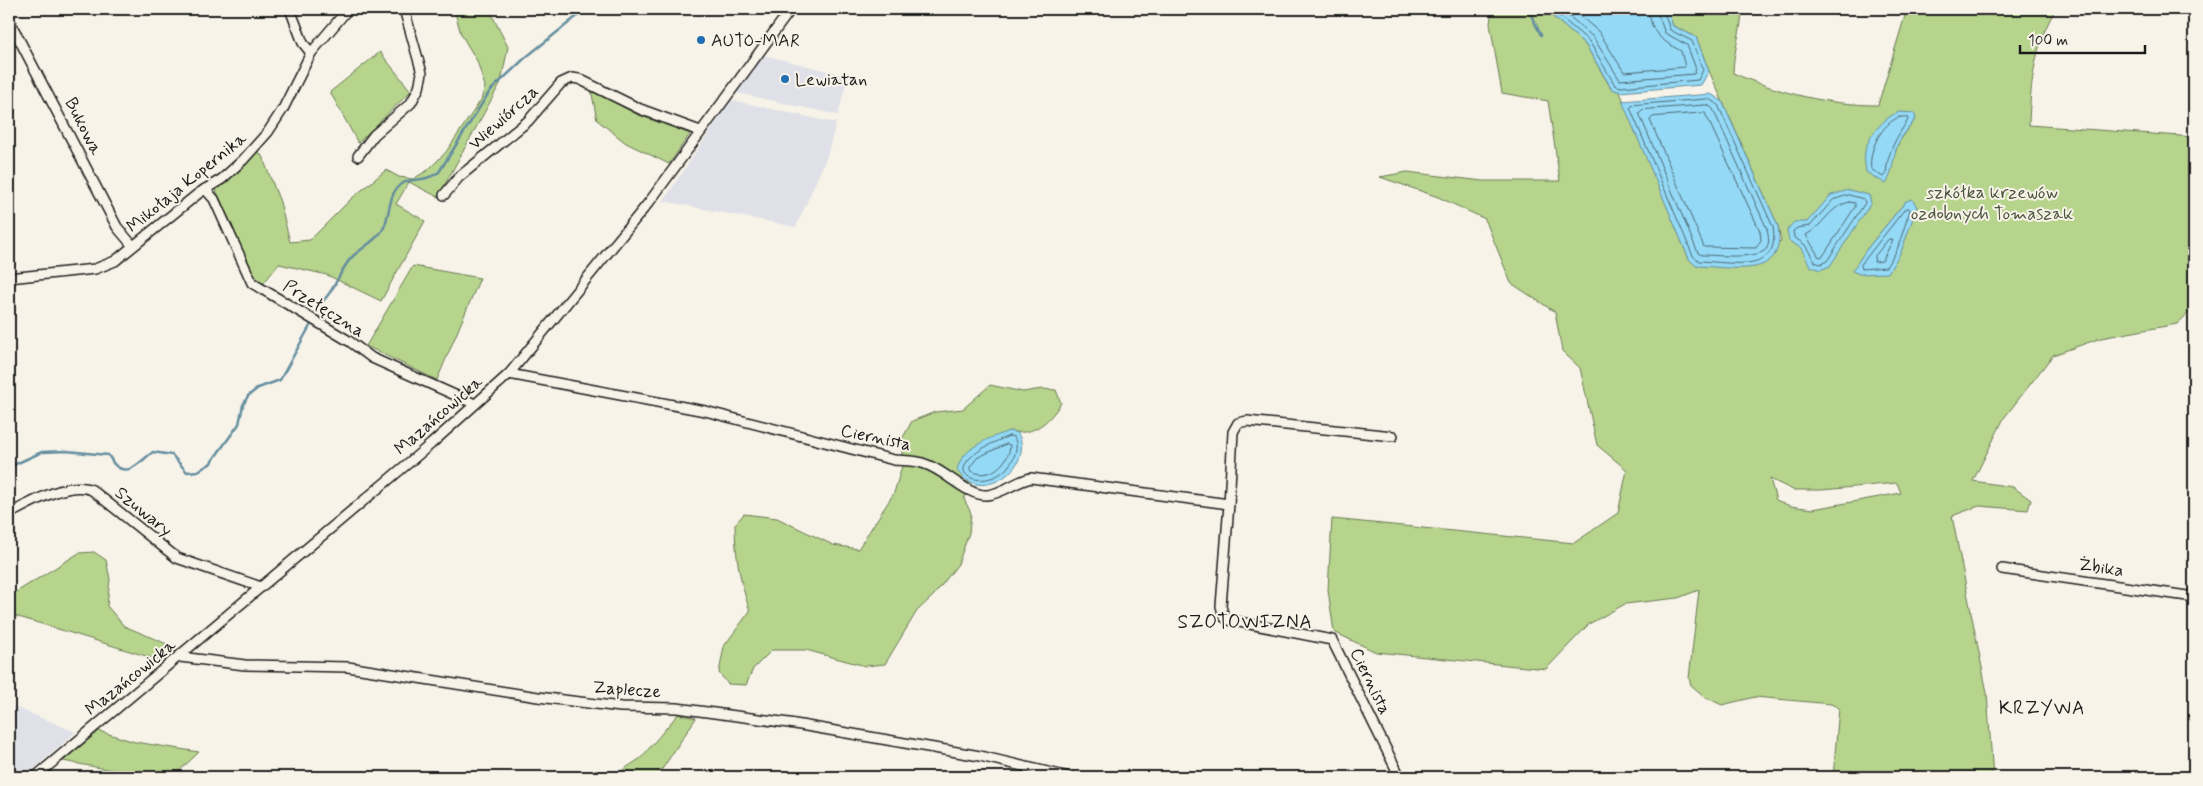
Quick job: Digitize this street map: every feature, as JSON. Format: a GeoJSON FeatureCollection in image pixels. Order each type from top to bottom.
{"type":"FeatureCollection","features":[{"type":"Feature","properties":{"kind":"street"},"geometry":{"type":"LineString","coordinates":[[290,9],[303,43],[311,53]]}},
{"type":"Feature","properties":{"kind":"street","name":"Mikołaja Kopernika"},"geometry":{"type":"LineString","coordinates":[[9,278],[95,268],[115,262],[132,246],[243,160],[268,132],[283,109],[311,53],[348,9]]}},
{"type":"Feature","properties":{"kind":"street"},"geometry":{"type":"LineString","coordinates":[[358,156],[374,135],[411,103],[419,88],[422,73],[404,9]]}},
{"type":"Feature","properties":{"kind":"street","name":"Mazańcowicka"},"geometry":{"type":"LineString","coordinates":[[35,777],[136,690],[180,657],[510,374],[650,201],[791,9]]}},
{"type":"Feature","properties":{"kind":"street","name":"Bukowa"},"geometry":{"type":"LineString","coordinates":[[9,20],[117,226],[132,246]]}},
{"type":"Feature","properties":{"kind":"street","name":"Wiewiórcza"},"geometry":{"type":"LineString","coordinates":[[444,195],[459,177],[528,121],[561,83],[572,78],[640,109],[700,131]]}},
{"type":"Feature","properties":{"kind":"street","name":"Przełęczna"},"geometry":{"type":"LineString","coordinates":[[205,189],[214,199],[252,283],[349,341],[372,358],[475,404]]}},
{"type":"Feature","properties":{"kind":"street","name":"Ciernista"},"geometry":{"type":"LineString","coordinates":[[510,374],[705,411],[894,460],[924,463],[952,477],[972,493],[988,495],[1020,480],[1031,478],[1229,504]]}},
{"type":"Feature","properties":{"kind":"street","name":"Ciernista"},"geometry":{"type":"LineString","coordinates":[[1393,436],[1247,422],[1238,423],[1233,432],[1221,606],[1224,617],[1229,620],[1332,640],[1400,777]]}},
{"type":"Feature","properties":{"kind":"street","name":"Szuwary"},"geometry":{"type":"LineString","coordinates":[[9,514],[56,492],[83,486],[92,490],[177,558],[261,587]]}},
{"type":"Feature","properties":{"kind":"street","name":"Żbika"},"geometry":{"type":"LineString","coordinates":[[2002,569],[2194,597]]}},
{"type":"Feature","properties":{"kind":"street","name":"Zaplecze"},"geometry":{"type":"LineString","coordinates":[[180,657],[245,665],[348,667],[538,697],[621,707],[686,709],[789,723],[980,756],[1068,777]]}},
{"type":"Feature","properties":{"kind":"shaded area"},"geometry":{"type":"Polygon","coordinates":[[[763,55],[848,76],[838,115],[737,93],[763,55]]]}},
{"type":"Feature","properties":{"kind":"shaded area"},"geometry":{"type":"Polygon","coordinates":[[[731,100],[836,123],[827,156],[796,227],[663,201],[731,100]]]}},
{"type":"Feature","properties":{"kind":"shaded area"},"geometry":{"type":"Polygon","coordinates":[[[10,705],[76,732],[25,777],[9,777],[10,705]]]}},
{"type":"Feature","properties":{"kind":"green space"},"geometry":{"type":"Polygon","coordinates":[[[454,9],[489,9],[508,47],[501,82],[438,197],[409,182],[396,204],[425,221],[381,301],[327,275],[279,264],[263,284],[253,273],[216,190],[258,151],[262,156],[280,202],[290,242],[310,240],[351,199],[386,170],[399,177],[413,179],[428,170],[446,152],[481,100],[485,86],[477,61],[461,34],[454,9]]]}},
{"type":"Feature","properties":{"kind":"green space","name":"szkółka krzewów ozdobnych Tomaszak"},"geometry":{"type":"Polygon","coordinates":[[[1492,9],[1544,9],[1585,44],[1611,88],[1620,92],[1689,259],[1696,266],[1781,241],[1778,226],[1709,71],[1696,37],[1673,26],[1667,9],[1742,9],[1733,73],[1786,92],[1822,100],[1878,105],[1907,9],[2056,9],[2038,50],[2032,80],[2029,125],[2194,137],[2194,308],[2177,324],[2101,338],[2053,355],[2004,418],[1973,481],[2013,487],[2031,500],[2028,510],[1979,506],[1952,516],[1987,693],[1993,777],[1833,777],[1839,708],[1831,704],[1755,697],[1722,705],[1705,697],[1691,685],[1689,678],[1699,590],[1678,598],[1625,604],[1589,624],[1546,669],[1376,652],[1334,632],[1328,590],[1332,519],[1574,543],[1618,513],[1627,470],[1597,445],[1580,368],[1562,351],[1555,312],[1511,283],[1485,219],[1438,197],[1380,177],[1407,172],[1483,181],[1560,181],[1548,101],[1502,93],[1490,24],[1492,9]],[[1900,112],[1891,164],[1899,142],[1916,118],[1900,112]],[[1906,201],[1866,250],[1917,207],[1906,201]],[[1770,479],[1776,500],[1790,506],[1813,509],[1901,493],[1897,483],[1822,490],[1793,490],[1770,479]]]}},
{"type":"Feature","properties":{"kind":"green space"},"geometry":{"type":"Polygon","coordinates":[[[380,52],[411,91],[358,143],[330,92],[380,52]]]}},
{"type":"Feature","properties":{"kind":"green space"},"geometry":{"type":"Polygon","coordinates":[[[591,89],[636,114],[690,134],[669,164],[626,143],[597,120],[591,89]]]}},
{"type":"Feature","properties":{"kind":"green space"},"geometry":{"type":"Polygon","coordinates":[[[413,266],[480,278],[437,380],[366,346],[413,266]]]}},
{"type":"Feature","properties":{"kind":"green space"},"geometry":{"type":"Polygon","coordinates":[[[990,385],[1023,392],[1042,389],[1056,390],[1061,403],[1046,422],[1033,430],[1026,432],[1009,431],[970,450],[962,479],[971,484],[964,499],[971,513],[969,533],[958,564],[934,595],[917,611],[885,664],[865,666],[806,650],[772,650],[753,669],[746,685],[728,684],[719,673],[724,646],[750,611],[743,590],[739,568],[735,524],[744,514],[777,518],[833,545],[858,549],[894,493],[902,466],[902,439],[912,421],[935,412],[963,409],[990,385]]]}},
{"type":"Feature","properties":{"kind":"green space"},"geometry":{"type":"Polygon","coordinates":[[[94,552],[106,560],[110,579],[107,606],[124,626],[179,649],[159,660],[9,614],[9,593],[13,594],[79,553],[94,552]]]}},
{"type":"Feature","properties":{"kind":"green space"},"geometry":{"type":"Polygon","coordinates":[[[678,714],[696,718],[657,777],[612,777],[641,758],[678,714]]]}},
{"type":"Feature","properties":{"kind":"green space"},"geometry":{"type":"Polygon","coordinates":[[[99,731],[135,742],[199,752],[173,777],[150,777],[63,761],[99,731]]]}},
{"type":"Feature","properties":{"kind":"water"},"geometry":{"type":"Polygon","coordinates":[[[1544,9],[1667,9],[1673,26],[1696,37],[1709,71],[1701,85],[1620,92],[1612,89],[1585,44],[1544,9]]]}},
{"type":"Feature","properties":{"kind":"water"},"geometry":{"type":"Polygon","coordinates":[[[1711,94],[1722,101],[1778,226],[1778,244],[1774,256],[1766,263],[1754,267],[1696,266],[1689,259],[1622,101],[1711,94]]]}},
{"type":"Feature","properties":{"kind":"water"},"geometry":{"type":"Polygon","coordinates":[[[1900,112],[1914,113],[1916,118],[1899,142],[1886,184],[1866,172],[1865,152],[1869,140],[1880,125],[1900,112]]]}},
{"type":"Feature","properties":{"kind":"water"},"geometry":{"type":"Polygon","coordinates":[[[1849,190],[1869,195],[1871,203],[1830,266],[1820,270],[1810,266],[1801,248],[1789,241],[1787,230],[1794,222],[1807,222],[1831,195],[1849,190]]]}},
{"type":"Feature","properties":{"kind":"water"},"geometry":{"type":"Polygon","coordinates":[[[1912,199],[1917,207],[1901,252],[1888,273],[1859,274],[1852,271],[1866,250],[1906,201],[1912,199]]]}},
{"type":"Feature","properties":{"kind":"water"},"geometry":{"type":"Polygon","coordinates":[[[1009,431],[1018,433],[1021,446],[1019,459],[1012,470],[1002,478],[991,483],[978,484],[967,480],[957,470],[960,462],[971,449],[986,440],[1009,431]]]}},
{"type":"Feature","properties":{"kind":"waterway"},"geometry":{"type":"LineString","coordinates":[[315,314],[342,270],[353,256],[382,231],[394,192],[398,187],[407,181],[428,178],[439,172],[490,91],[525,58],[586,9]]}},
{"type":"Feature","properties":{"kind":"waterway"},"geometry":{"type":"LineString","coordinates":[[1528,9],[1541,35]]}},
{"type":"Feature","properties":{"kind":"waterway"},"geometry":{"type":"LineString","coordinates":[[9,467],[42,452],[66,451],[108,455],[114,464],[120,469],[125,470],[135,466],[153,452],[172,455],[187,472],[198,471],[210,464],[239,424],[243,405],[248,396],[258,388],[280,380],[310,326]]}},
{"type":"Feature","properties":{"kind":"place","name":"AUTO-MAR"},"geometry":{"type":"Point","coordinates":[701,40]}},
{"type":"Feature","properties":{"kind":"place","name":"Lewiatan"},"geometry":{"type":"Point","coordinates":[785,79]}},
{"type":"Feature","properties":{"kind":"district","name":"SZOTOWIZNA"},"geometry":{"type":"Point","coordinates":[1245,621]}},
{"type":"Feature","properties":{"kind":"district","name":"KRZYWA"},"geometry":{"type":"Point","coordinates":[2042,707]}}]}
